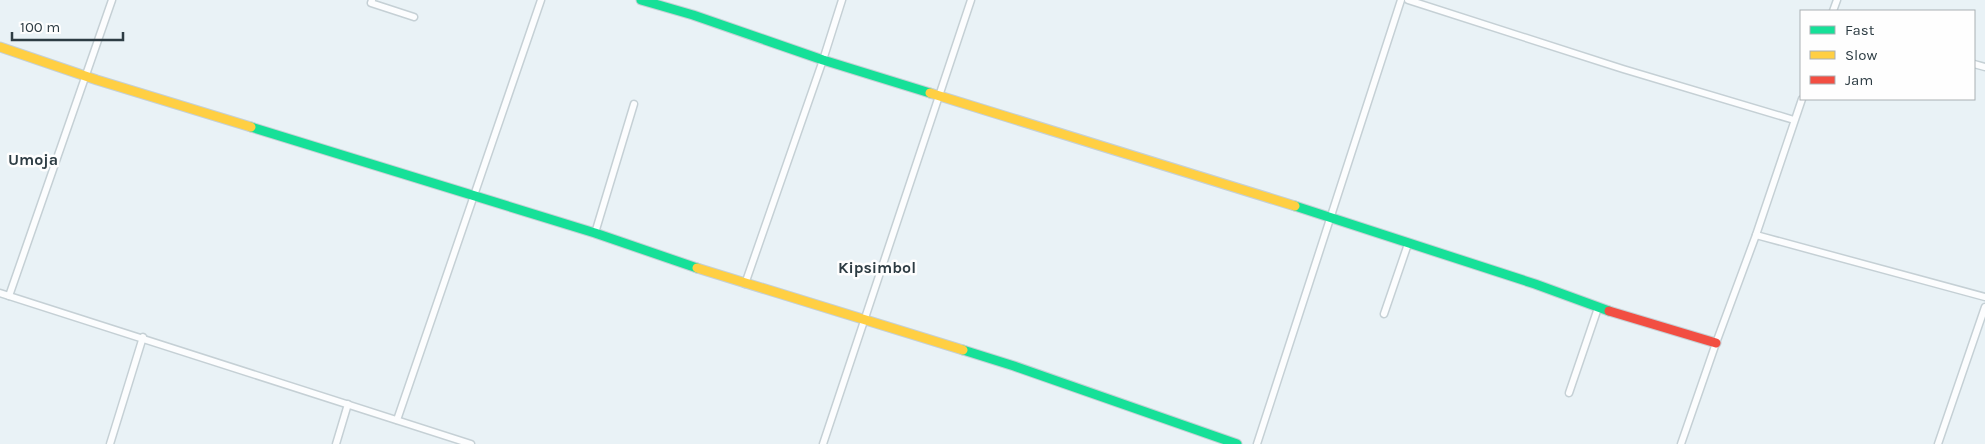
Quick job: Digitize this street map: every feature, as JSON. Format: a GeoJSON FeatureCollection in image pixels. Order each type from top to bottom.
{"type":"FeatureCollection","features":[{"type":"Feature","properties":{"kind":"street"},"geometry":{"type":"LineString","coordinates":[[10,296],[112,0]]}},
{"type":"Feature","properties":{"kind":"street"},"geometry":{"type":"LineString","coordinates":[[372,0],[371,3],[414,17]]}},
{"type":"Feature","properties":{"kind":"street"},"geometry":{"type":"LineString","coordinates":[[397,420],[541,0]]}},
{"type":"Feature","properties":{"kind":"street"},"geometry":{"type":"LineString","coordinates":[[641,0],[693,15],[824,60],[1330,217],[1535,284],[1598,308],[1716,343]]}},
{"type":"Feature","properties":{"kind":"street"},"geometry":{"type":"LineString","coordinates":[[745,284],[824,60],[842,0]]}},
{"type":"Feature","properties":{"kind":"street"},"geometry":{"type":"LineString","coordinates":[[823,444],[971,0]]}},
{"type":"Feature","properties":{"kind":"street"},"geometry":{"type":"LineString","coordinates":[[1257,444],[1401,0]]}},
{"type":"Feature","properties":{"kind":"street"},"geometry":{"type":"LineString","coordinates":[[1408,0],[1623,69],[1794,120]]}},
{"type":"Feature","properties":{"kind":"street"},"geometry":{"type":"LineString","coordinates":[[0,47],[474,197],[595,233],[865,322],[1014,366],[1237,444]]}},
{"type":"Feature","properties":{"kind":"street"},"geometry":{"type":"LineString","coordinates":[[1681,444],[1756,236],[1802,100]]}},
{"type":"Feature","properties":{"kind":"street"},"geometry":{"type":"LineString","coordinates":[[595,233],[634,104]]}},
{"type":"Feature","properties":{"kind":"street"},"geometry":{"type":"LineString","coordinates":[[1756,236],[1985,297]]}},
{"type":"Feature","properties":{"kind":"street"},"geometry":{"type":"LineString","coordinates":[[1384,314],[1408,244]]}},
{"type":"Feature","properties":{"kind":"street"},"geometry":{"type":"LineString","coordinates":[[0,293],[143,337],[471,444]]}},
{"type":"Feature","properties":{"kind":"street"},"geometry":{"type":"LineString","coordinates":[[1938,444],[1985,307]]}},
{"type":"Feature","properties":{"kind":"street"},"geometry":{"type":"LineString","coordinates":[[1569,394],[1598,308]]}},
{"type":"Feature","properties":{"kind":"street"},"geometry":{"type":"LineString","coordinates":[[110,444],[143,337]]}},
{"type":"Feature","properties":{"kind":"street"},"geometry":{"type":"LineString","coordinates":[[336,444],[348,404]]}},
{"type":"Feature","properties":{"kind":"traffic: fast"},"geometry":{"type":"LineString","coordinates":[[641,0],[693,15],[823,60],[930,93]]}},
{"type":"Feature","properties":{"kind":"traffic: fast"},"geometry":{"type":"LineString","coordinates":[[251,127],[595,233],[697,268]]}},
{"type":"Feature","properties":{"kind":"traffic: fast"},"geometry":{"type":"LineString","coordinates":[[1295,206],[1535,284],[1609,311]]}},
{"type":"Feature","properties":{"kind":"traffic: fast"},"geometry":{"type":"LineString","coordinates":[[963,350],[1237,444]]}},
{"type":"Feature","properties":{"kind":"traffic: slow"},"geometry":{"type":"LineString","coordinates":[[0,47],[97,80],[251,127]]}},
{"type":"Feature","properties":{"kind":"traffic: slow"},"geometry":{"type":"LineString","coordinates":[[930,93],[1295,206]]}},
{"type":"Feature","properties":{"kind":"traffic: slow"},"geometry":{"type":"LineString","coordinates":[[697,268],[963,350]]}},
{"type":"Feature","properties":{"kind":"traffic: jam"},"geometry":{"type":"LineString","coordinates":[[1609,311],[1716,343]]}},
{"type":"Feature","properties":{"kind":"district","name":"Umoja"},"geometry":{"type":"Point","coordinates":[33,159]}},
{"type":"Feature","properties":{"kind":"district","name":"Kipsimbol"},"geometry":{"type":"Point","coordinates":[877,267]}}]}
